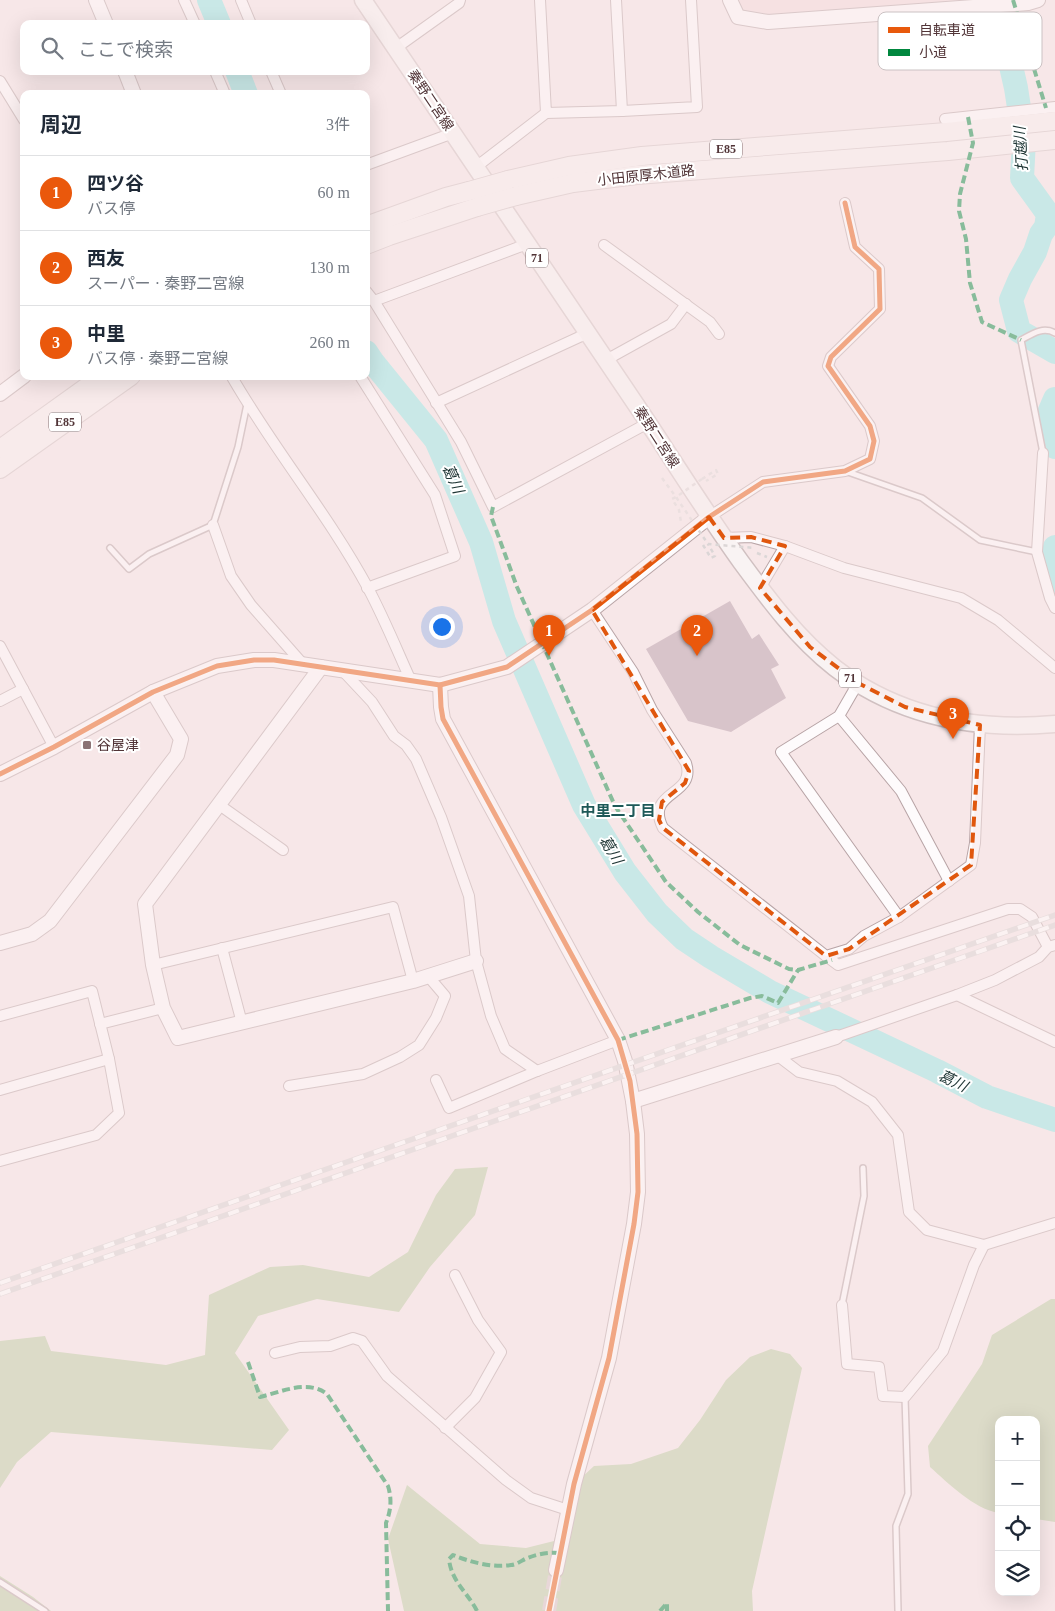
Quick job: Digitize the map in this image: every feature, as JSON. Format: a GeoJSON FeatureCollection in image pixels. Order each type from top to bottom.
{"type":"FeatureCollection","features":[{"type":"Feature","properties":{"kind":"highway","name":"小田原厚木道路"},"geometry":{"type":"LineString","coordinates":[[370,225],[446,197],[569,166],[642,156],[946,126],[1055,121]]}},
{"type":"Feature","properties":{"kind":"highway","name":"小田原厚木道路"},"geometry":{"type":"LineString","coordinates":[[370,243],[477,207],[573,183],[637,174],[948,151],[1055,140]]}},
{"type":"Feature","properties":{"kind":"highway","name":"E85"},"geometry":{"type":"LineString","coordinates":[[0,449],[96,380]]}},
{"type":"Feature","properties":{"kind":"highway","name":"E85"},"geometry":{"type":"LineString","coordinates":[[0,469],[125,380]]}},
{"type":"Feature","properties":{"kind":"main road","name":"秦野二宮線"},"geometry":{"type":"LineString","coordinates":[[363,0],[588,333],[709,517],[780,614],[810,647],[858,683],[905,707],[932,716],[980,725],[1031,726],[1055,724]]}},
{"type":"Feature","properties":{"kind":"street"},"geometry":{"type":"LineString","coordinates":[[96,0],[104,20]]}},
{"type":"Feature","properties":{"kind":"street"},"geometry":{"type":"LineString","coordinates":[[184,0],[193,20]]}},
{"type":"Feature","properties":{"kind":"street"},"geometry":{"type":"LineString","coordinates":[[241,0],[249,20]]}},
{"type":"Feature","properties":{"kind":"street"},"geometry":{"type":"LineString","coordinates":[[396,48],[459,3],[460,0]]}},
{"type":"Feature","properties":{"kind":"street"},"geometry":{"type":"LineString","coordinates":[[540,0],[546,113]]}},
{"type":"Feature","properties":{"kind":"street"},"geometry":{"type":"LineString","coordinates":[[616,0],[622,111]]}},
{"type":"Feature","properties":{"kind":"street"},"geometry":{"type":"LineString","coordinates":[[476,167],[546,113],[697,107],[691,0]]}},
{"type":"Feature","properties":{"kind":"street"},"geometry":{"type":"LineString","coordinates":[[730,0],[738,17],[768,22],[878,14]]}},
{"type":"Feature","properties":{"kind":"street"},"geometry":{"type":"LineString","coordinates":[[905,12],[1033,1]]}},
{"type":"Feature","properties":{"kind":"street"},"geometry":{"type":"LineString","coordinates":[[127,75],[132,90]]}},
{"type":"Feature","properties":{"kind":"street"},"geometry":{"type":"LineString","coordinates":[[217,75],[222,90]]}},
{"type":"Feature","properties":{"kind":"street"},"geometry":{"type":"LineString","coordinates":[[273,75],[279,90]]}},
{"type":"Feature","properties":{"kind":"street"},"geometry":{"type":"LineString","coordinates":[[0,81],[20,114]]}},
{"type":"Feature","properties":{"kind":"street"},"geometry":{"type":"LineString","coordinates":[[946,126],[1055,107]]}},
{"type":"Feature","properties":{"kind":"street"},"geometry":{"type":"LineString","coordinates":[[370,164],[453,133]]}},
{"type":"Feature","properties":{"kind":"street"},"geometry":{"type":"LineString","coordinates":[[0,774],[54,747],[154,692],[217,666],[254,660],[274,660],[440,685],[507,667],[592,610],[709,517],[763,482],[845,471],[870,459],[874,440],[870,426],[828,366],[831,357],[880,309],[879,269],[855,247],[845,202]]}},
{"type":"Feature","properties":{"kind":"street"},"geometry":{"type":"LineString","coordinates":[[374,301],[527,244]]}},
{"type":"Feature","properties":{"kind":"street"},"geometry":{"type":"LineString","coordinates":[[604,245],[710,322],[719,334]]}},
{"type":"Feature","properties":{"kind":"street"},"geometry":{"type":"LineString","coordinates":[[370,296],[460,442],[494,507],[648,423]]}},
{"type":"Feature","properties":{"kind":"street"},"geometry":{"type":"LineString","coordinates":[[606,360],[671,324],[686,304]]}},
{"type":"Feature","properties":{"kind":"street"},"geometry":{"type":"LineString","coordinates":[[436,403],[588,333]]}},
{"type":"Feature","properties":{"kind":"street"},"geometry":{"type":"LineString","coordinates":[[0,394],[20,379]]}},
{"type":"Feature","properties":{"kind":"street"},"geometry":{"type":"LineString","coordinates":[[234,380],[330,526],[367,588],[411,681]]}},
{"type":"Feature","properties":{"kind":"street"},"geometry":{"type":"LineString","coordinates":[[363,380],[435,495],[455,556],[367,588]]}},
{"type":"Feature","properties":{"kind":"street"},"geometry":{"type":"LineString","coordinates":[[1043,452],[1037,552],[1050,598],[1055,608]]}},
{"type":"Feature","properties":{"kind":"street"},"geometry":{"type":"LineString","coordinates":[[213,525],[231,576],[251,605],[302,663]]}},
{"type":"Feature","properties":{"kind":"street"},"geometry":{"type":"LineString","coordinates":[[724,538],[751,537],[785,546],[852,570],[960,598],[998,620],[1054,664]]}},
{"type":"Feature","properties":{"kind":"street"},"geometry":{"type":"LineString","coordinates":[[760,588],[785,546]]}},
{"type":"Feature","properties":{"kind":"street"},"geometry":{"type":"LineString","coordinates":[[592,610],[632,672],[652,710],[686,762],[689,771],[685,782],[662,802],[659,809],[659,820],[663,828],[838,965],[1008,909],[1020,909],[1032,917],[1051,946],[1039,957],[995,980],[958,996],[778,1056],[633,1101]]}},
{"type":"Feature","properties":{"kind":"street"},"geometry":{"type":"LineString","coordinates":[[0,646],[54,747]]}},
{"type":"Feature","properties":{"kind":"street"},"geometry":{"type":"LineString","coordinates":[[321,667],[145,904],[152,965],[164,1008],[178,1038],[413,981],[476,961]]}},
{"type":"Feature","properties":{"kind":"street"},"geometry":{"type":"LineString","coordinates":[[342,670],[372,702],[394,736],[406,745],[416,759],[428,785],[468,896],[476,961],[490,1016],[505,1048],[537,1070]]}},
{"type":"Feature","properties":{"kind":"street"},"geometry":{"type":"LineString","coordinates":[[858,683],[839,716],[781,752],[899,917]]}},
{"type":"Feature","properties":{"kind":"street"},"geometry":{"type":"LineString","coordinates":[[440,685],[440,707],[443,718],[618,1040],[625,1060],[633,1101],[638,1166],[638,1192],[634,1224],[609,1358],[568,1510],[556,1570]]}},
{"type":"Feature","properties":{"kind":"street"},"geometry":{"type":"LineString","coordinates":[[0,701],[23,689]]}},
{"type":"Feature","properties":{"kind":"street"},"geometry":{"type":"LineString","coordinates":[[0,943],[32,934],[50,921],[177,755],[181,739],[154,692]]}},
{"type":"Feature","properties":{"kind":"street"},"geometry":{"type":"LineString","coordinates":[[839,716],[901,791],[949,881]]}},
{"type":"Feature","properties":{"kind":"street"},"geometry":{"type":"LineString","coordinates":[[826,956],[849,949],[864,936],[899,917],[971,865],[974,850],[980,725]]}},
{"type":"Feature","properties":{"kind":"street"},"geometry":{"type":"LineString","coordinates":[[218,804],[282,850]]}},
{"type":"Feature","properties":{"kind":"street"},"geometry":{"type":"LineString","coordinates":[[152,965],[393,907],[413,981]]}},
{"type":"Feature","properties":{"kind":"street"},"geometry":{"type":"LineString","coordinates":[[222,948],[242,1023]]}},
{"type":"Feature","properties":{"kind":"street"},"geometry":{"type":"LineString","coordinates":[[289,1086],[363,1074],[400,1057],[419,1045],[436,1018],[444,996],[428,976]]}},
{"type":"Feature","properties":{"kind":"street"},"geometry":{"type":"LineString","coordinates":[[0,1016],[92,991],[109,1059],[119,1113],[96,1135],[0,1161]]}},
{"type":"Feature","properties":{"kind":"street"},"geometry":{"type":"LineString","coordinates":[[958,996],[1055,1042]]}},
{"type":"Feature","properties":{"kind":"street"},"geometry":{"type":"LineString","coordinates":[[100,1024],[164,1008]]}},
{"type":"Feature","properties":{"kind":"street"},"geometry":{"type":"LineString","coordinates":[[436,1080],[449,1108],[537,1070],[618,1040]]}},
{"type":"Feature","properties":{"kind":"street"},"geometry":{"type":"LineString","coordinates":[[778,1056],[798,1072],[837,1081],[872,1102],[898,1135],[909,1212],[927,1230],[984,1245],[1055,1223]]}},
{"type":"Feature","properties":{"kind":"street"},"geometry":{"type":"LineString","coordinates":[[0,1090],[109,1059]]}},
{"type":"Feature","properties":{"kind":"street"},"geometry":{"type":"LineString","coordinates":[[842,1305],[847,1364],[879,1367],[883,1396],[905,1397],[943,1350],[974,1265],[984,1245]]}},
{"type":"Feature","properties":{"kind":"street"},"geometry":{"type":"LineString","coordinates":[[445,1428],[475,1398],[501,1352],[478,1320],[455,1275]]}},
{"type":"Feature","properties":{"kind":"street"},"geometry":{"type":"LineString","coordinates":[[275,1353],[300,1347],[330,1346],[353,1338],[362,1341],[387,1376],[506,1480],[531,1498],[568,1510]]}},
{"type":"Feature","properties":{"kind":"lane"},"geometry":{"type":"LineString","coordinates":[[1043,452],[1021,340],[1042,330],[1051,330],[1055,333]]}},
{"type":"Feature","properties":{"kind":"lane"},"geometry":{"type":"LineString","coordinates":[[110,548],[129,569],[149,554],[213,525],[238,447],[248,404]]}},
{"type":"Feature","properties":{"kind":"lane"},"geometry":{"type":"LineString","coordinates":[[845,471],[922,498],[980,540],[1037,552]]}},
{"type":"Feature","properties":{"kind":"lane"},"geometry":{"type":"LineString","coordinates":[[842,1305],[864,1196],[863,1168]]}},
{"type":"Feature","properties":{"kind":"lane"},"geometry":{"type":"LineString","coordinates":[[898,1610],[896,1526],[908,1494],[905,1397]]}},
{"type":"Feature","properties":{"kind":"lane"},"geometry":{"type":"LineString","coordinates":[[0,1582],[45,1611]]}},
{"type":"Feature","properties":{"kind":"path"},"geometry":{"type":"LineString","coordinates":[[681,522],[679,510],[672,499],[716,470],[718,474],[706,481]]}},
{"type":"Feature","properties":{"kind":"path"},"geometry":{"type":"LineString","coordinates":[[662,478],[715,556],[711,558],[703,545]]}},
{"type":"Feature","properties":{"kind":"path"},"geometry":{"type":"LineString","coordinates":[[708,544],[755,548]]}},
{"type":"Feature","properties":{"kind":"highlighted area"},"geometry":{"type":"Polygon","coordinates":[[[709,517],[724,538],[751,537],[785,546],[760,588],[810,647],[858,683],[905,707],[980,725],[971,865],[849,949],[826,956],[663,828],[659,820],[662,802],[685,783],[689,771],[592,610],[709,517]]]}},
{"type":"Feature","properties":{"kind":"shaded area"},"geometry":{"type":"Polygon","coordinates":[[[732,0],[1038,0],[738,17],[732,0]]]}},
{"type":"Feature","properties":{"kind":"green space"},"geometry":{"type":"Polygon","coordinates":[[[488,1167],[475,1215],[430,1267],[399,1312],[317,1299],[258,1316],[235,1353],[289,1430],[272,1450],[51,1432],[17,1462],[0,1488],[0,1341],[45,1336],[51,1351],[166,1365],[205,1355],[209,1295],[270,1267],[303,1265],[369,1277],[408,1252],[436,1195],[455,1169],[488,1167]]]}},
{"type":"Feature","properties":{"kind":"green space"},"geometry":{"type":"Polygon","coordinates":[[[1051,1299],[1055,1299],[1055,1522],[1040,1520],[1040,1416],[995,1416],[995,1512],[971,1501],[930,1467],[928,1446],[982,1364],[992,1335],[1051,1299]]]}},
{"type":"Feature","properties":{"kind":"green space"},"geometry":{"type":"Polygon","coordinates":[[[771,1349],[790,1354],[802,1368],[752,1591],[753,1611],[404,1611],[388,1539],[407,1485],[480,1544],[526,1548],[554,1541],[566,1492],[594,1466],[631,1464],[678,1448],[700,1420],[726,1380],[750,1357],[771,1349]]]}},
{"type":"Feature","properties":{"kind":"green space"},"geometry":{"type":"Polygon","coordinates":[[[0,1576],[33,1597],[51,1611],[0,1611],[0,1576]]]}},
{"type":"Feature","properties":{"kind":"building"},"geometry":{"type":"Polygon","coordinates":[[[730,601],[752,639],[759,634],[779,665],[771,669],[786,698],[731,732],[688,721],[646,649],[730,601]]]}},
{"type":"Feature","properties":{"kind":"waterway","name":"葛川"},"geometry":{"type":"LineString","coordinates":[[209,0],[217,20]]}},
{"type":"Feature","properties":{"kind":"waterway","name":"打越川"},"geometry":{"type":"LineString","coordinates":[[996,0],[999,12]]}},
{"type":"Feature","properties":{"kind":"waterway","name":"打越川"},"geometry":{"type":"LineString","coordinates":[[1012,70],[1024,140],[1022,178],[1048,214],[1046,227],[1011,300],[1019,331],[1055,352]]}},
{"type":"Feature","properties":{"kind":"waterway","name":"葛川"},"geometry":{"type":"LineString","coordinates":[[239,75],[244,90]]}},
{"type":"Feature","properties":{"kind":"waterway","name":"葛川"},"geometry":{"type":"LineString","coordinates":[[370,358],[436,440],[481,542],[504,621],[584,805],[625,872],[657,913],[684,939],[770,992],[937,1071],[987,1097],[1055,1120]]}},
{"type":"Feature","properties":{"kind":"waterway","name":"打越川"},"geometry":{"type":"LineString","coordinates":[[1055,399],[1046,420],[1055,447]]}},
{"type":"Feature","properties":{"kind":"waterway","name":"打越川"},"geometry":{"type":"LineString","coordinates":[[1055,547],[1052,574],[1055,591]]}},
{"type":"Feature","properties":{"kind":"tunnel"},"geometry":{"type":"LineString","coordinates":[[549,1611],[556,1570]]}},
{"type":"Feature","properties":{"kind":"railway"},"geometry":{"type":"LineString","coordinates":[[0,1283],[1055,915]]}},
{"type":"Feature","properties":{"kind":"railway"},"geometry":{"type":"LineString","coordinates":[[0,1294],[1055,925]]}},
{"type":"Feature","properties":{"kind":"marked path"},"geometry":{"type":"LineString","coordinates":[[1013,0],[1017,12]]}},
{"type":"Feature","properties":{"kind":"marked path"},"geometry":{"type":"LineString","coordinates":[[1034,70],[1046,108]]}},
{"type":"Feature","properties":{"kind":"marked path"},"geometry":{"type":"LineString","coordinates":[[968,117],[973,143],[960,194],[959,211],[966,239],[970,283],[982,322],[1021,340]]}},
{"type":"Feature","properties":{"kind":"marked path"},"geometry":{"type":"LineString","coordinates":[[493,507],[491,516],[517,587],[615,806],[666,882],[698,912],[740,945],[789,969],[798,970],[832,960]]}},
{"type":"Feature","properties":{"kind":"marked path"},"geometry":{"type":"LineString","coordinates":[[618,1040],[750,998],[762,996],[778,1003],[798,970]]}},
{"type":"Feature","properties":{"kind":"marked path"},"geometry":{"type":"LineString","coordinates":[[248,1362],[260,1397],[303,1387],[311,1387],[327,1394],[388,1486],[390,1500],[390,1509],[386,1523],[388,1611]]}},
{"type":"Feature","properties":{"kind":"marked path"},"geometry":{"type":"LineString","coordinates":[[477,1611],[453,1574],[449,1559],[453,1555],[481,1564],[504,1566],[538,1555],[560,1553]]}},
{"type":"Feature","properties":{"kind":"marked path"},"geometry":{"type":"LineString","coordinates":[[660,1611],[667,1603],[667,1611]]}},
{"type":"Feature","properties":{"kind":"cycle path"},"geometry":{"type":"LineString","coordinates":[[0,774],[54,747],[153,692],[217,666],[254,660],[274,660],[440,685],[507,667],[592,610],[709,517],[763,482],[845,471],[870,459],[874,441],[870,426],[828,366],[831,357],[880,309],[879,269],[855,247],[845,203]]}},
{"type":"Feature","properties":{"kind":"cycle path"},"geometry":{"type":"LineString","coordinates":[[440,685],[443,719],[618,1040],[630,1081],[637,1134],[638,1192],[634,1224],[609,1358],[574,1484],[549,1611]]}},
{"type":"Feature","properties":{"kind":"place","name":"四ツ谷"},"geometry":{"type":"Point","coordinates":[549,656]}},
{"type":"Feature","properties":{"kind":"place","name":"西友"},"geometry":{"type":"Point","coordinates":[697,656]}},
{"type":"Feature","properties":{"kind":"place","name":"中里"},"geometry":{"type":"Point","coordinates":[953,739]}},
{"type":"Feature","properties":{"kind":"place","name":"谷屋津"},"geometry":{"type":"Point","coordinates":[87,745]}},
{"type":"Feature","properties":{"kind":"district","name":"中里二丁目"},"geometry":{"type":"Point","coordinates":[618,811]}}]}
